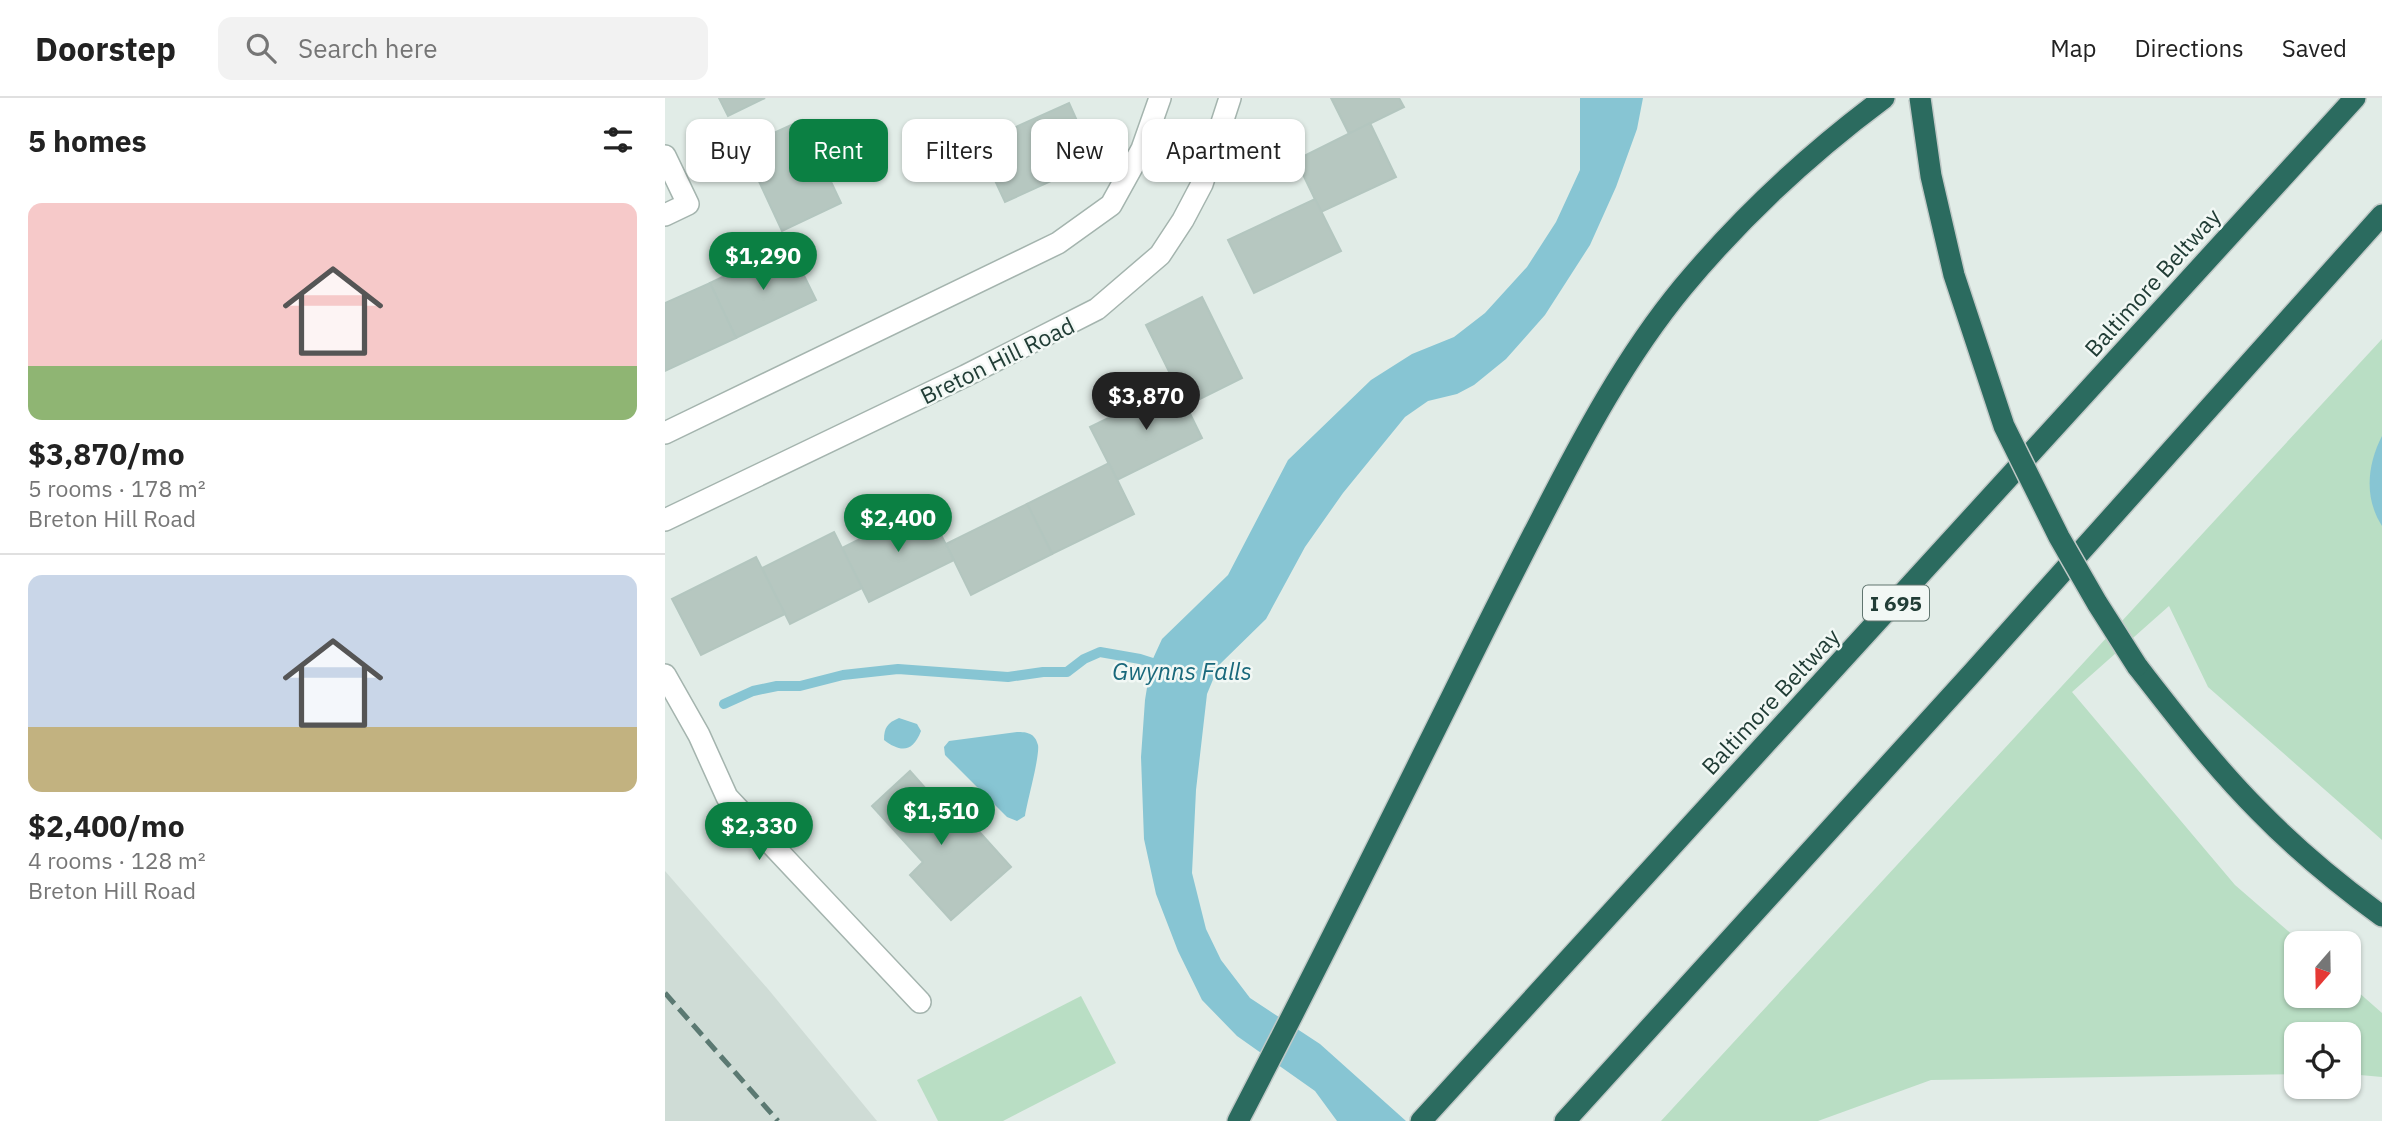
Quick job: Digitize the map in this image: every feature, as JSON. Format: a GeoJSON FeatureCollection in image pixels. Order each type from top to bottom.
{"type":"FeatureCollection","features":[{"type":"Feature","properties":{"kind":"highway"},"geometry":{"type":"LineString","coordinates":[[1238,1121],[1580,443],[1627,365],[1682,288],[1759,202],[1841,131],[1884,98]]}},
{"type":"Feature","properties":{"kind":"highway"},"geometry":{"type":"LineString","coordinates":[[1920,98],[1931,176],[1954,275],[2004,426],[2059,537],[2137,666],[2197,742],[2259,811],[2327,875],[2382,916]]}},
{"type":"Feature","properties":{"kind":"highway","name":"Baltimore Beltway"},"geometry":{"type":"LineString","coordinates":[[1429,1113],[2355,98]]}},
{"type":"Feature","properties":{"kind":"highway"},"geometry":{"type":"LineString","coordinates":[[1565,1121],[1973,672],[2382,215]]}},
{"type":"Feature","properties":{"kind":"street"},"geometry":{"type":"LineString","coordinates":[[665,433],[1058,243],[1111,205],[1142,149],[1160,98]]}},
{"type":"Feature","properties":{"kind":"street","name":"Breton Hill Road"},"geometry":{"type":"LineString","coordinates":[[665,520],[965,376],[1097,309],[1160,256],[1183,220],[1202,184],[1230,98]]}},
{"type":"Feature","properties":{"kind":"street"},"geometry":{"type":"LineString","coordinates":[[665,156],[688,204],[665,215]]}},
{"type":"Feature","properties":{"kind":"street"},"geometry":{"type":"LineString","coordinates":[[665,674],[699,735],[727,797],[920,1002]]}},
{"type":"Feature","properties":{"kind":"shaded area"},"geometry":{"type":"Polygon","coordinates":[[[665,871],[768,989],[877,1121],[665,1121],[665,871]]]}},
{"type":"Feature","properties":{"kind":"green space"},"geometry":{"type":"Polygon","coordinates":[[[2382,339],[2382,840],[2208,687],[2169,606],[2072,692],[2235,885],[2288,931],[2284,931],[2284,1008],[2361,1008],[2361,995],[2382,1013],[2382,1077],[2361,1075],[2361,1022],[2284,1022],[2284,1074],[1931,1080],[1818,1121],[1661,1121],[2382,339]]]}},
{"type":"Feature","properties":{"kind":"green space"},"geometry":{"type":"Polygon","coordinates":[[[1081,996],[1116,1063],[1003,1121],[938,1121],[917,1080],[1081,996]]]}},
{"type":"Feature","properties":{"kind":"water","name":"Gwynns Falls"},"geometry":{"type":"Polygon","coordinates":[[[1580,98],[1643,98],[1637,129],[1616,187],[1590,245],[1545,315],[1506,359],[1474,385],[1457,394],[1428,401],[1405,417],[1343,493],[1305,547],[1266,619],[1219,665],[1207,694],[1196,790],[1192,873],[1206,929],[1221,960],[1250,998],[1320,1044],[1406,1121],[1337,1121],[1315,1091],[1237,1036],[1202,1000],[1178,951],[1156,894],[1144,839],[1141,757],[1151,663],[1162,639],[1228,575],[1288,460],[1371,380],[1412,354],[1454,337],[1485,313],[1527,267],[1556,222],[1580,170],[1580,98]]]}},
{"type":"Feature","properties":{"kind":"water"},"geometry":{"type":"Polygon","coordinates":[[[2382,436],[2382,526],[2372,504],[2370,481],[2373,458],[2382,436]]]}},
{"type":"Feature","properties":{"kind":"water"},"geometry":{"type":"Polygon","coordinates":[[[899,718],[917,724],[921,731],[910,747],[896,747],[884,740],[887,726],[899,718]]]}},
{"type":"Feature","properties":{"kind":"water"},"geometry":{"type":"Polygon","coordinates":[[[1017,732],[1033,736],[1037,741],[1038,751],[1025,816],[1017,821],[1007,817],[945,755],[944,747],[949,741],[1017,732]]]}},
{"type":"Feature","properties":{"kind":"building"},"geometry":{"type":"Polygon","coordinates":[[[719,98],[765,98],[728,116],[719,98]]]}},
{"type":"Feature","properties":{"kind":"building"},"geometry":{"type":"Polygon","coordinates":[[[1331,98],[1399,98],[1404,107],[1349,134],[1331,98]]]}},
{"type":"Feature","properties":{"kind":"building"},"geometry":{"type":"Polygon","coordinates":[[[1069,103],[1076,119],[1033,119],[1069,103]]]}},
{"type":"Feature","properties":{"kind":"building"},"geometry":{"type":"Polygon","coordinates":[[[1031,120],[1031,182],[1049,182],[1005,202],[996,182],[1017,182],[1017,126],[1031,120]]]}},
{"type":"Feature","properties":{"kind":"building"},"geometry":{"type":"Polygon","coordinates":[[[1370,123],[1396,177],[1321,212],[1305,179],[1305,156],[1370,123]]]}},
{"type":"Feature","properties":{"kind":"building"},"geometry":{"type":"Polygon","coordinates":[[[789,126],[789,182],[831,182],[841,203],[782,231],[759,182],[775,182],[775,132],[789,126]]]}},
{"type":"Feature","properties":{"kind":"building"},"geometry":{"type":"Polygon","coordinates":[[[1315,199],[1341,251],[1254,293],[1228,240],[1315,199]]]}},
{"type":"Feature","properties":{"kind":"building"},"geometry":{"type":"Polygon","coordinates":[[[789,245],[816,300],[736,338],[710,283],[789,245]]]}},
{"type":"Feature","properties":{"kind":"building"},"geometry":{"type":"Polygon","coordinates":[[[710,283],[736,338],[665,371],[665,303],[710,283]]]}},
{"type":"Feature","properties":{"kind":"building"},"geometry":{"type":"Polygon","coordinates":[[[1202,297],[1242,378],[1186,406],[1146,325],[1202,297]]]}},
{"type":"Feature","properties":{"kind":"building"},"geometry":{"type":"Polygon","coordinates":[[[1176,385],[1202,438],[1117,480],[1090,427],[1176,385]]]}},
{"type":"Feature","properties":{"kind":"building"},"geometry":{"type":"Polygon","coordinates":[[[1109,463],[1134,514],[1052,554],[1027,504],[1109,463]]]}},
{"type":"Feature","properties":{"kind":"building"},"geometry":{"type":"Polygon","coordinates":[[[1027,504],[1052,554],[971,595],[946,544],[1027,504]]]}},
{"type":"Feature","properties":{"kind":"building"},"geometry":{"type":"Polygon","coordinates":[[[926,506],[954,560],[869,602],[842,548],[926,506]]]}},
{"type":"Feature","properties":{"kind":"building"},"geometry":{"type":"Polygon","coordinates":[[[834,532],[862,588],[790,624],[762,568],[834,532]]]}},
{"type":"Feature","properties":{"kind":"building"},"geometry":{"type":"Polygon","coordinates":[[[756,557],[785,614],[701,655],[672,599],[756,557]]]}},
{"type":"Feature","properties":{"kind":"building"},"geometry":{"type":"Polygon","coordinates":[[[910,771],[958,825],[966,817],[1011,867],[951,920],[910,875],[923,862],[872,806],[910,771]]]}},
{"type":"Feature","properties":{"kind":"waterway"},"geometry":{"type":"LineString","coordinates":[[724,704],[753,691],[777,686],[800,686],[843,675],[898,669],[1008,677],[1067,672],[1084,659],[1100,652],[1162,666]]}},
{"type":"Feature","properties":{"kind":"railway"},"geometry":{"type":"LineString","coordinates":[[665,993],[778,1121]]}}]}
